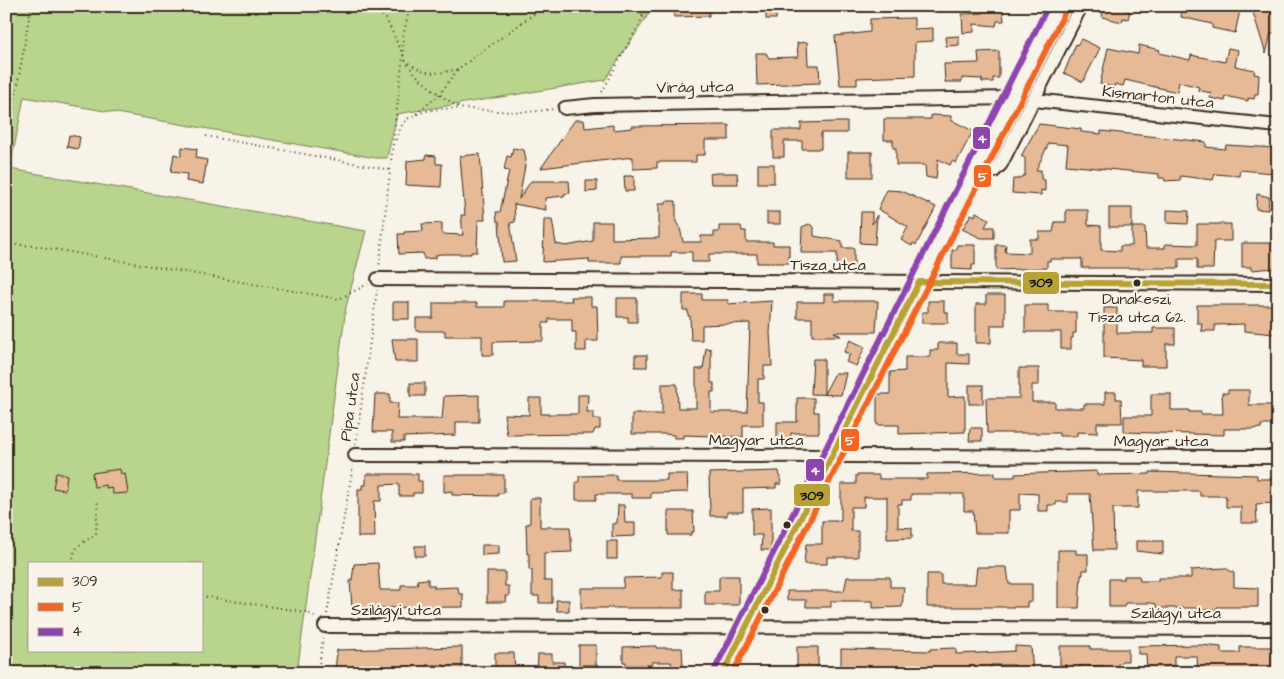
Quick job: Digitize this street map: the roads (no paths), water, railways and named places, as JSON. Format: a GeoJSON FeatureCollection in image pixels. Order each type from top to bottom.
{"type":"FeatureCollection","features":[{"type":"Feature","properties":{"kind":"street"},"geometry":{"type":"LineString","coordinates":[[723,673],[1058,6]]}},
{"type":"Feature","properties":{"kind":"street"},"geometry":{"type":"LineString","coordinates":[[972,178],[994,171],[1001,164],[1081,6]]}},
{"type":"Feature","properties":{"kind":"street","name":"Virág utca"},"geometry":{"type":"LineString","coordinates":[[565,108],[595,105],[1012,98]]}},
{"type":"Feature","properties":{"kind":"street","name":"Kismarton utca"},"geometry":{"type":"LineString","coordinates":[[1034,100],[1278,126]]}},
{"type":"Feature","properties":{"kind":"street","name":"Tisza utca"},"geometry":{"type":"LineString","coordinates":[[378,279],[1278,284]]}},
{"type":"Feature","properties":{"kind":"street","name":"Magyar utca"},"geometry":{"type":"LineString","coordinates":[[355,455],[1278,457]]}},
{"type":"Feature","properties":{"kind":"street","name":"Szilágyi utca"},"geometry":{"type":"LineString","coordinates":[[325,626],[1278,630]]}},
{"type":"Feature","properties":{"kind":"place","name":"Dunakeszi, Tisza utca 62."},"geometry":{"type":"Point","coordinates":[1137,283]}}]}
